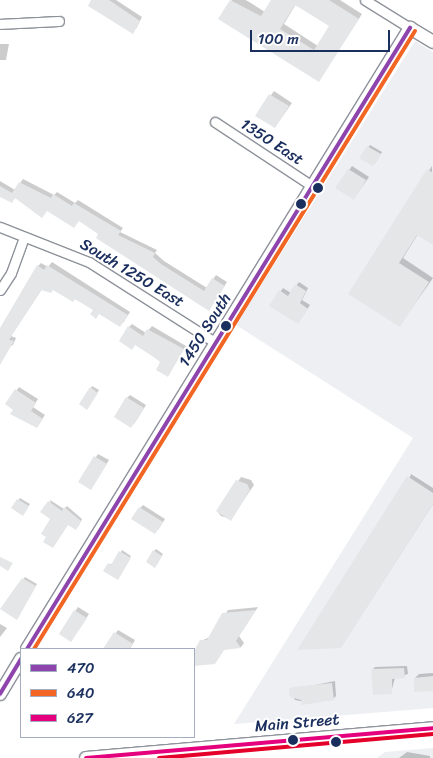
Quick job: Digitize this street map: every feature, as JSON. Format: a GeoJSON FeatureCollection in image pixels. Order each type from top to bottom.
{"type":"FeatureCollection","features":[{"type":"Feature","properties":{"kind":"street"},"geometry":{"type":"LineString","coordinates":[[366,0],[433,42]]}},
{"type":"Feature","properties":{"kind":"street"},"geometry":{"type":"LineString","coordinates":[[0,24],[59,21]]}},
{"type":"Feature","properties":{"kind":"street","name":"1450 South"},"geometry":{"type":"LineString","coordinates":[[28,648],[410,28]]}},
{"type":"Feature","properties":{"kind":"street","name":"1350 East"},"geometry":{"type":"LineString","coordinates":[[214,122],[312,186]]}},
{"type":"Feature","properties":{"kind":"street","name":"South 1250 East"},"geometry":{"type":"LineString","coordinates":[[0,227],[89,262],[216,343]]}},
{"type":"Feature","properties":{"kind":"street"},"geometry":{"type":"LineString","coordinates":[[0,290],[11,272],[24,238]]}},
{"type":"Feature","properties":{"kind":"street"},"geometry":{"type":"LineString","coordinates":[[0,694],[20,661]]}},
{"type":"Feature","properties":{"kind":"street","name":"Main Street"},"geometry":{"type":"LineString","coordinates":[[86,758],[433,728]]}},
{"type":"Feature","properties":{"kind":"shaded area"},"geometry":{"type":"Polygon","coordinates":[[[415,41],[433,52],[433,708],[234,724],[413,438],[236,325],[415,41]]]}},
{"type":"Feature","properties":{"kind":"shaded area"},"geometry":{"type":"Polygon","coordinates":[[[433,748],[433,758],[377,758],[385,752],[433,748]]]}},
{"type":"Feature","properties":{"kind":"building"},"geometry":{"type":"Polygon","coordinates":[[[91,0],[109,0],[140,21],[133,34],[88,6],[91,0]]]}},
{"type":"Feature","properties":{"kind":"building"},"geometry":{"type":"Polygon","coordinates":[[[230,0],[261,16],[271,0],[329,0],[359,19],[319,82],[218,19],[230,0]],[[295,5],[280,29],[314,50],[329,26],[295,5]]]}},
{"type":"Feature","properties":{"kind":"building"},"geometry":{"type":"Polygon","coordinates":[[[269,94],[289,106],[275,128],[255,116],[269,94]]]}},
{"type":"Feature","properties":{"kind":"building"},"geometry":{"type":"Polygon","coordinates":[[[367,146],[381,154],[373,166],[359,158],[367,146]]]}},
{"type":"Feature","properties":{"kind":"building"},"geometry":{"type":"Polygon","coordinates":[[[348,169],[366,180],[354,200],[335,188],[348,169]]]}},
{"type":"Feature","properties":{"kind":"building"},"geometry":{"type":"Polygon","coordinates":[[[427,169],[433,173],[433,245],[417,235],[399,263],[429,282],[400,327],[348,294],[427,169]]]}},
{"type":"Feature","properties":{"kind":"building"},"geometry":{"type":"Polygon","coordinates":[[[19,182],[51,198],[53,194],[72,206],[74,203],[121,231],[118,235],[155,253],[153,257],[161,264],[204,291],[212,278],[225,286],[209,311],[96,238],[98,234],[79,221],[74,228],[47,211],[42,218],[15,198],[12,203],[0,197],[0,186],[12,193],[19,182]]]}},
{"type":"Feature","properties":{"kind":"building"},"geometry":{"type":"Polygon","coordinates":[[[37,265],[44,270],[47,265],[128,315],[120,327],[99,314],[96,319],[90,314],[93,310],[75,299],[73,302],[53,290],[51,293],[41,290],[9,340],[14,341],[0,365],[0,328],[37,265]]]}},
{"type":"Feature","properties":{"kind":"building"},"geometry":{"type":"Polygon","coordinates":[[[295,284],[306,291],[300,303],[308,309],[298,324],[269,306],[279,290],[288,296],[295,284]]]}},
{"type":"Feature","properties":{"kind":"building"},"geometry":{"type":"Polygon","coordinates":[[[128,326],[143,336],[147,329],[184,349],[168,377],[156,370],[160,362],[155,358],[135,345],[132,350],[119,341],[128,326]]]}},
{"type":"Feature","properties":{"kind":"building"},"geometry":{"type":"Polygon","coordinates":[[[90,387],[98,393],[87,410],[79,404],[90,387]]]}},
{"type":"Feature","properties":{"kind":"building"},"geometry":{"type":"Polygon","coordinates":[[[15,389],[36,403],[31,411],[43,419],[37,428],[10,414],[13,410],[5,404],[15,389]]]}},
{"type":"Feature","properties":{"kind":"building"},"geometry":{"type":"Polygon","coordinates":[[[126,397],[144,408],[131,428],[114,417],[126,397]]]}},
{"type":"Feature","properties":{"kind":"building"},"geometry":{"type":"Polygon","coordinates":[[[94,456],[107,464],[91,490],[78,482],[94,456]]]}},
{"type":"Feature","properties":{"kind":"building"},"geometry":{"type":"Polygon","coordinates":[[[407,476],[433,493],[433,504],[341,648],[297,650],[407,476]]]}},
{"type":"Feature","properties":{"kind":"building"},"geometry":{"type":"Polygon","coordinates":[[[236,480],[247,484],[250,490],[231,521],[216,511],[236,480]]]}},
{"type":"Feature","properties":{"kind":"building"},"geometry":{"type":"Polygon","coordinates":[[[17,499],[29,506],[23,516],[11,508],[17,499]]]}},
{"type":"Feature","properties":{"kind":"building"},"geometry":{"type":"Polygon","coordinates":[[[48,501],[62,511],[64,507],[81,521],[76,530],[68,525],[53,548],[43,542],[46,537],[41,534],[50,519],[40,512],[48,501]]]}},
{"type":"Feature","properties":{"kind":"building"},"geometry":{"type":"Polygon","coordinates":[[[139,507],[163,522],[155,534],[131,519],[139,507]]]}},
{"type":"Feature","properties":{"kind":"building"},"geometry":{"type":"Polygon","coordinates":[[[153,550],[162,556],[155,568],[146,562],[153,550]]]}},
{"type":"Feature","properties":{"kind":"building"},"geometry":{"type":"Polygon","coordinates":[[[119,551],[131,558],[118,580],[103,571],[108,563],[111,565],[119,551]]]}},
{"type":"Feature","properties":{"kind":"building"},"geometry":{"type":"Polygon","coordinates":[[[0,557],[13,563],[8,571],[0,566],[0,557]]]}},
{"type":"Feature","properties":{"kind":"building"},"geometry":{"type":"Polygon","coordinates":[[[22,578],[36,586],[17,620],[0,609],[22,578]]]}},
{"type":"Feature","properties":{"kind":"building"},"geometry":{"type":"Polygon","coordinates":[[[74,610],[87,618],[71,642],[59,634],[74,610]]]}},
{"type":"Feature","properties":{"kind":"building"},"geometry":{"type":"Polygon","coordinates":[[[256,610],[236,641],[241,648],[224,650],[215,664],[195,666],[195,649],[200,640],[207,640],[222,613],[256,610]]]}},
{"type":"Feature","properties":{"kind":"building"},"geometry":{"type":"Polygon","coordinates":[[[114,632],[133,644],[131,648],[104,648],[114,632]]]}},
{"type":"Feature","properties":{"kind":"building"},"geometry":{"type":"Polygon","coordinates":[[[404,668],[405,678],[392,679],[392,694],[373,695],[371,669],[404,668]]]}},
{"type":"Feature","properties":{"kind":"building"},"geometry":{"type":"Polygon","coordinates":[[[433,676],[433,691],[414,692],[414,678],[433,676]]]}},
{"type":"Feature","properties":{"kind":"building"},"geometry":{"type":"Polygon","coordinates":[[[332,683],[334,700],[302,705],[301,700],[290,697],[289,689],[293,687],[332,683]]]}},
{"type":"Feature","properties":{"kind":"transit line","name":"470"},"geometry":{"type":"LineString","coordinates":[[28,648],[410,28]]}},
{"type":"Feature","properties":{"kind":"transit line","name":"640"},"geometry":{"type":"LineString","coordinates":[[35,648],[415,31]]}},
{"type":"Feature","properties":{"kind":"transit line","name":"470"},"geometry":{"type":"LineString","coordinates":[[0,694],[20,661]]}},
{"type":"Feature","properties":{"kind":"transit line","name":"627"},"geometry":{"type":"LineString","coordinates":[[86,758],[433,728]]}},
{"type":"Feature","properties":{"kind":"transit line"},"geometry":{"type":"LineString","coordinates":[[159,758],[433,734]]}}]}
